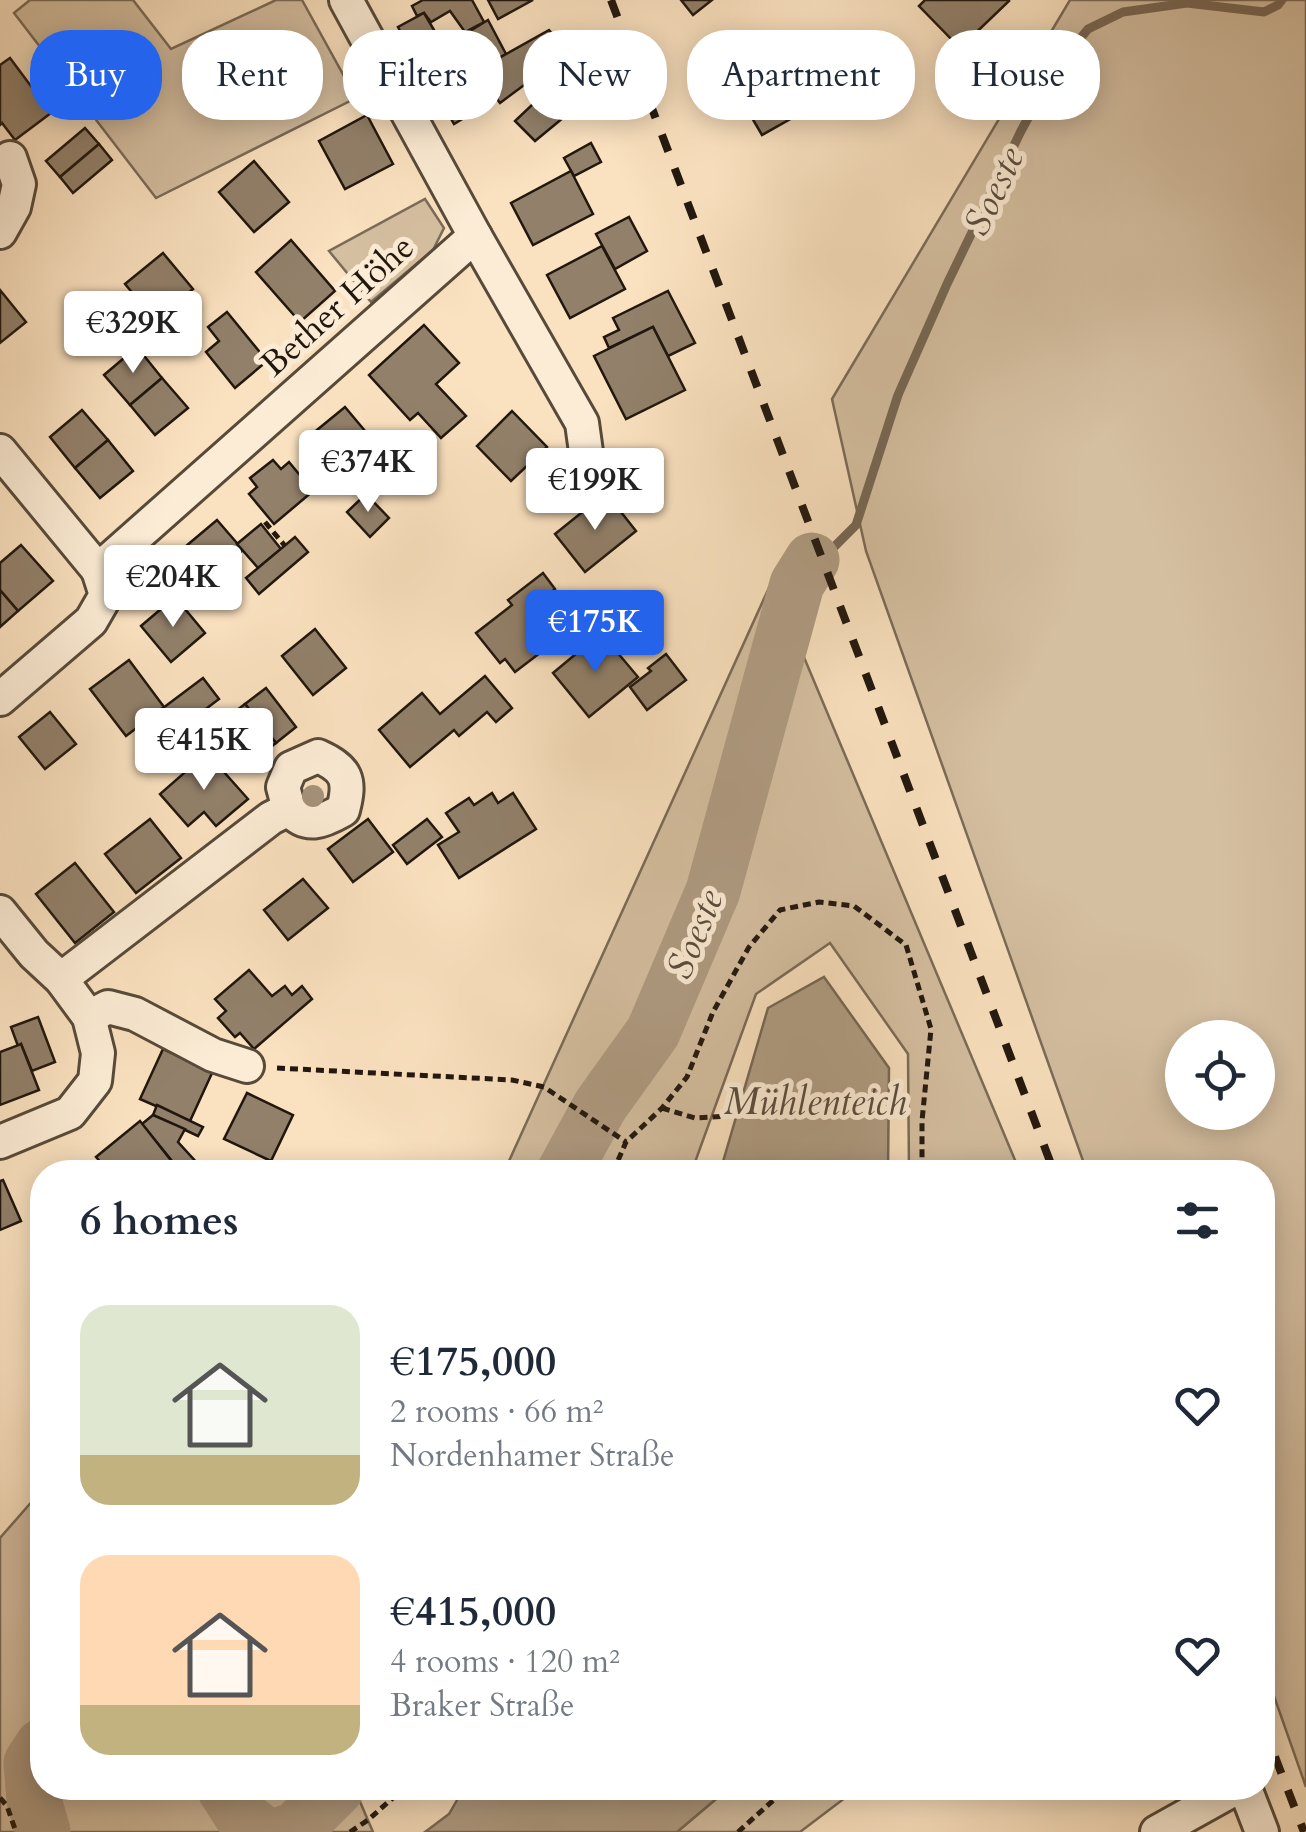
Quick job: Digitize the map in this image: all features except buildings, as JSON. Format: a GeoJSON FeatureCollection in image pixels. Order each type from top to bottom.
{"type":"FeatureCollection","features":[{"type":"Feature","properties":{"kind":"street"},"geometry":{"type":"LineString","coordinates":[[346,0],[582,424],[586,452]]}},
{"type":"Feature","properties":{"kind":"street"},"geometry":{"type":"LineString","coordinates":[[0,232],[14,207],[19,184],[10,158]]}},
{"type":"Feature","properties":{"kind":"street","name":"Bether Höhe"},"geometry":{"type":"LineString","coordinates":[[98,570],[476,236]]}},
{"type":"Feature","properties":{"kind":"street"},"geometry":{"type":"LineString","coordinates":[[0,451],[98,570],[106,595],[91,620],[0,699]]}},
{"type":"Feature","properties":{"kind":"street"},"geometry":{"type":"LineString","coordinates":[[60,979],[289,809]]}},
{"type":"Feature","properties":{"kind":"street"},"geometry":{"type":"LineString","coordinates":[[0,912],[89,1017],[98,1053],[96,1082],[70,1113],[0,1142]]}},
{"type":"Feature","properties":{"kind":"street"},"geometry":{"type":"LineString","coordinates":[[89,1017],[108,1007],[136,1014],[213,1055],[247,1066]]}},
{"type":"Feature","properties":{"kind":"street"},"geometry":{"type":"LineString","coordinates":[[1157,1832],[1214,1800]]}},
{"type":"Feature","properties":{"kind":"street"},"geometry":{"type":"LineString","coordinates":[[1250,1800],[1262,1832]]}},
{"type":"Feature","properties":{"kind":"path"},"geometry":{"type":"LineString","coordinates":[[265,522],[285,546]]}},
{"type":"Feature","properties":{"kind":"path"},"geometry":{"type":"LineString","coordinates":[[618,1160],[626,1142],[688,1077],[713,1012],[748,948],[780,910],[819,902],[854,906],[906,945],[931,1028],[922,1160]]}},
{"type":"Feature","properties":{"kind":"path"},"geometry":{"type":"LineString","coordinates":[[247,1066],[512,1080],[544,1087],[626,1142]]}},
{"type":"Feature","properties":{"kind":"path"},"geometry":{"type":"LineString","coordinates":[[662,1108],[695,1118],[731,1116]]}},
{"type":"Feature","properties":{"kind":"path"},"geometry":{"type":"LineString","coordinates":[[0,1798],[16,1832]]}},
{"type":"Feature","properties":{"kind":"path"},"geometry":{"type":"LineString","coordinates":[[350,1832],[390,1800]]}},
{"type":"Feature","properties":{"kind":"path"},"geometry":{"type":"LineString","coordinates":[[738,1832],[773,1800]]}},
{"type":"Feature","properties":{"kind":"shaded area"},"geometry":{"type":"Polygon","coordinates":[[[30,0],[133,0],[156,30],[30,30],[30,34],[14,13],[30,0]]]}},
{"type":"Feature","properties":{"kind":"shaded area"},"geometry":{"type":"Polygon","coordinates":[[[276,0],[302,0],[319,30],[212,30],[276,0]]]}},
{"type":"Feature","properties":{"kind":"shaded area"},"geometry":{"type":"Polygon","coordinates":[[[1070,0],[1306,0],[1306,1787],[1275,1699],[1275,1160],[1083,1160],[866,551],[832,399],[998,120],[1100,120],[1100,30],[1052,30],[1070,0]]]}},
{"type":"Feature","properties":{"kind":"shaded area"},"geometry":{"type":"Polygon","coordinates":[[[162,37],[171,49],[182,44],[182,120],[312,120],[156,198],[96,120],[162,120],[162,37]]]}},
{"type":"Feature","properties":{"kind":"shaded area"},"geometry":{"type":"Polygon","coordinates":[[[323,38],[343,74],[343,104],[323,114],[323,38]]]}},
{"type":"Feature","properties":{"kind":"shaded area"},"geometry":{"type":"Polygon","coordinates":[[[425,199],[444,228],[433,250],[371,302],[329,251],[425,199]]]}},
{"type":"Feature","properties":{"kind":"shaded area"},"geometry":{"type":"Polygon","coordinates":[[[772,581],[1015,1160],[909,1160],[908,1054],[830,943],[756,994],[696,1160],[509,1160],[772,581]]]}},
{"type":"Feature","properties":{"kind":"shaded area"},"geometry":{"type":"Polygon","coordinates":[[[30,1504],[30,1800],[359,1800],[373,1832],[0,1832],[0,1538],[30,1504]]]}},
{"type":"Feature","properties":{"kind":"shaded area"},"geometry":{"type":"Polygon","coordinates":[[[715,1800],[842,1800],[800,1832],[677,1832],[715,1800]]]}},
{"type":"Feature","properties":{"kind":"water","name":"Mühlenteich"},"geometry":{"type":"Polygon","coordinates":[[[824,977],[889,1068],[888,1160],[724,1160],[768,1008],[824,977]]]}},
{"type":"Feature","properties":{"kind":"water"},"geometry":{"type":"Polygon","coordinates":[[[457,1800],[715,1800],[677,1832],[425,1832],[449,1814],[457,1800]]]}},
{"type":"Feature","properties":{"kind":"waterway","name":"Soeste"},"geometry":{"type":"LineString","coordinates":[[834,547],[856,525],[898,395],[1021,131],[1053,72],[1088,29],[1123,12],[1187,3],[1264,12],[1282,0]]}},
{"type":"Feature","properties":{"kind":"waterway","name":"Soeste"},"geometry":{"type":"LineString","coordinates":[[571,1160],[600,1106],[653,1032],[713,891],[797,584],[812,560]]}},
{"type":"Feature","properties":{"kind":"waterway","name":"Soeste"},"geometry":{"type":"LineString","coordinates":[[34,1800],[43,1832]]}},
{"type":"Feature","properties":{"kind":"waterway","name":"Soeste"},"geometry":{"type":"LineString","coordinates":[[232,1800],[243,1818],[261,1832]]}},
{"type":"Feature","properties":{"kind":"waterway","name":"Soeste"},"geometry":{"type":"LineString","coordinates":[[287,1832],[294,1831],[325,1800]]}},
{"type":"Feature","properties":{"kind":"railway"},"geometry":{"type":"LineString","coordinates":[[611,0],[1049,1160]]}},
{"type":"Feature","properties":{"kind":"railway"},"geometry":{"type":"LineString","coordinates":[[1275,1757],[1304,1832]]}}]}
